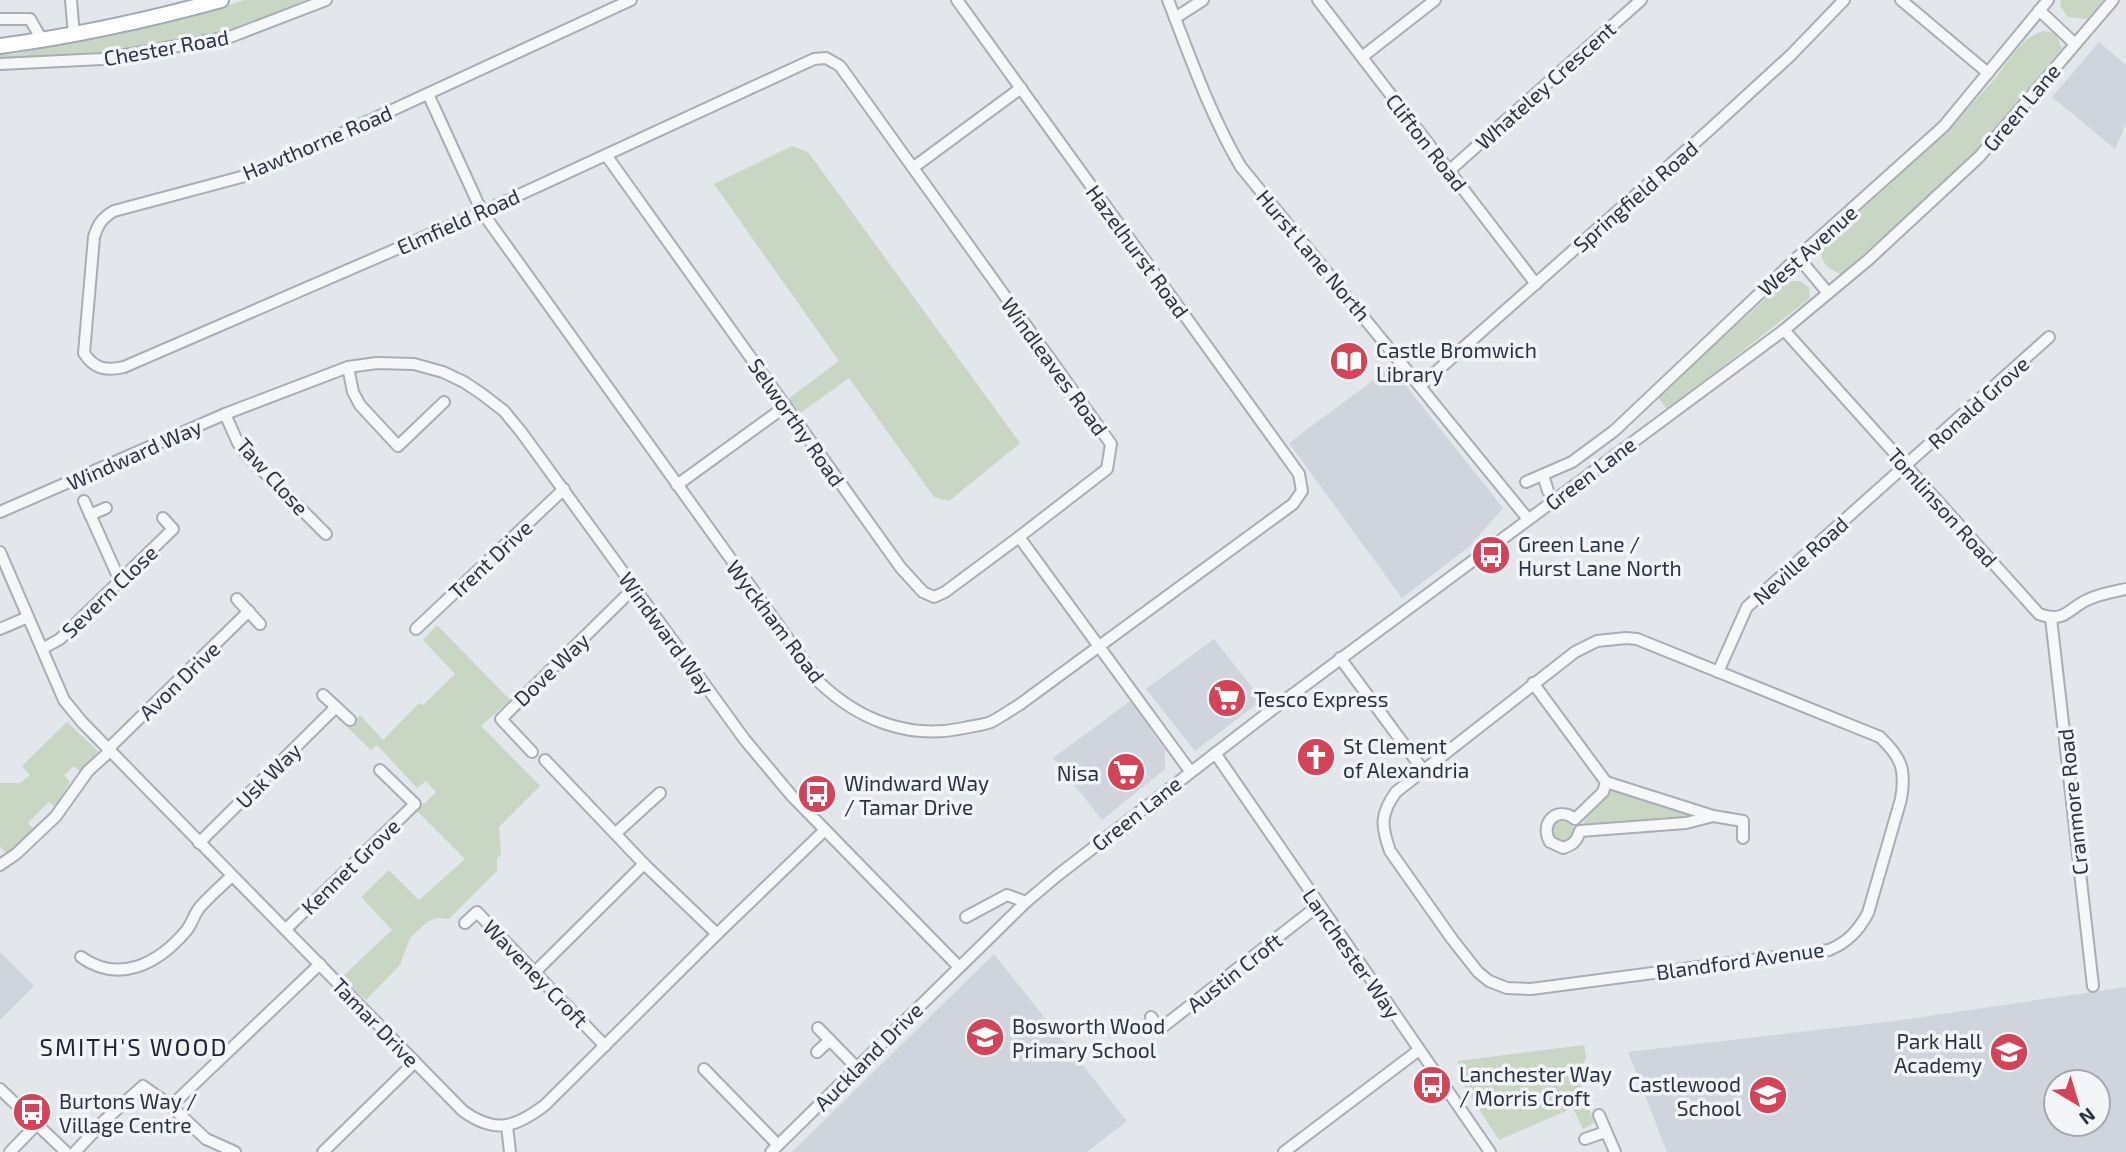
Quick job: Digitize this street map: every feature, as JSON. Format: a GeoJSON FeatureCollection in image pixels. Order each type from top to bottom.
{"type":"FeatureCollection","features":[{"type":"Feature","properties":{"kind":"main road","name":"Chester Road"},"geometry":{"type":"LineString","coordinates":[[0,46],[74,36],[221,0]]}},
{"type":"Feature","properties":{"kind":"street"},"geometry":{"type":"LineString","coordinates":[[71,0],[74,36]]}},
{"type":"Feature","properties":{"kind":"street","name":"Chester Road"},"geometry":{"type":"LineString","coordinates":[[0,64],[102,59],[230,37],[326,0]]}},
{"type":"Feature","properties":{"kind":"street","name":"Hawthorne Road"},"geometry":{"type":"LineString","coordinates":[[97,367],[84,353],[83,342],[94,237],[97,226],[104,217],[114,211],[256,173],[631,0]]}},
{"type":"Feature","properties":{"kind":"street","name":"Hazelhurst Road"},"geometry":{"type":"LineString","coordinates":[[957,0],[1299,474],[1302,491],[1293,504]]}},
{"type":"Feature","properties":{"kind":"street","name":"Hurst Lane North"},"geometry":{"type":"LineString","coordinates":[[1168,0],[1204,92],[1241,167],[1528,519]]}},
{"type":"Feature","properties":{"kind":"street"},"geometry":{"type":"LineString","coordinates":[[1175,18],[1203,0]]}},
{"type":"Feature","properties":{"kind":"street","name":"Clifton Road"},"geometry":{"type":"LineString","coordinates":[[1318,0],[1536,284]]}},
{"type":"Feature","properties":{"kind":"street"},"geometry":{"type":"LineString","coordinates":[[1363,57],[1435,0]]}},
{"type":"Feature","properties":{"kind":"street","name":"Whateley Crescent"},"geometry":{"type":"LineString","coordinates":[[1450,170],[1641,0]]}},
{"type":"Feature","properties":{"kind":"street","name":"Springfield Road"},"geometry":{"type":"LineString","coordinates":[[1420,386],[1791,55],[1844,0]]}},
{"type":"Feature","properties":{"kind":"street"},"geometry":{"type":"LineString","coordinates":[[1900,0],[1988,73]]}},
{"type":"Feature","properties":{"kind":"street","name":"West Avenue"},"geometry":{"type":"LineString","coordinates":[[1525,482],[1573,462],[1614,431],[1798,257],[1944,126],[2048,0]]}},
{"type":"Feature","properties":{"kind":"street","name":"Green Lane"},"geometry":{"type":"LineString","coordinates":[[959,967],[1026,902],[1190,771],[1784,330],[1868,260],[1979,157],[2113,0]]}},
{"type":"Feature","properties":{"kind":"street"},"geometry":{"type":"LineString","coordinates":[[2039,10],[2075,44]]}},
{"type":"Feature","properties":{"kind":"street"},"geometry":{"type":"LineString","coordinates":[[0,19],[30,19],[42,40]]}},
{"type":"Feature","properties":{"kind":"street","name":"Windleaves Road"},"geometry":{"type":"LineString","coordinates":[[814,59],[826,58],[840,66],[1111,444],[1107,470],[1019,537]]}},
{"type":"Feature","properties":{"kind":"street","name":"Elmfield Road"},"geometry":{"type":"LineString","coordinates":[[97,367],[124,367],[482,212],[814,59]]}},
{"type":"Feature","properties":{"kind":"street"},"geometry":{"type":"LineString","coordinates":[[914,167],[1021,88]]}},
{"type":"Feature","properties":{"kind":"street","name":"Wyckham Road"},"geometry":{"type":"LineString","coordinates":[[428,94],[482,212],[677,485],[819,682],[846,705],[879,722],[895,728],[931,732],[990,723],[1098,648],[1293,504]]}},
{"type":"Feature","properties":{"kind":"street","name":"Selworthy Road"},"geometry":{"type":"LineString","coordinates":[[606,155],[901,568],[923,592],[934,597],[945,592],[1019,537]]}},
{"type":"Feature","properties":{"kind":"street"},"geometry":{"type":"LineString","coordinates":[[1798,257],[1828,293]]}},
{"type":"Feature","properties":{"kind":"street","name":"Tomlinson Road"},"geometry":{"type":"LineString","coordinates":[[1784,330],[2039,614],[2051,618]]}},
{"type":"Feature","properties":{"kind":"street","name":"Ronald Grove"},"geometry":{"type":"LineString","coordinates":[[1907,466],[2049,337]]}},
{"type":"Feature","properties":{"kind":"street","name":"Windward Way"},"geometry":{"type":"LineString","coordinates":[[0,512],[225,414],[348,367],[377,363],[414,364],[464,382],[503,411],[564,489],[745,740],[791,795],[959,967]]}},
{"type":"Feature","properties":{"kind":"street"},"geometry":{"type":"LineString","coordinates":[[348,367],[353,392],[360,405],[398,446],[444,402]]}},
{"type":"Feature","properties":{"kind":"street"},"geometry":{"type":"LineString","coordinates":[[677,485],[786,405]]}},
{"type":"Feature","properties":{"kind":"street","name":"Taw Close"},"geometry":{"type":"LineString","coordinates":[[225,414],[238,443],[247,454],[326,534]]}},
{"type":"Feature","properties":{"kind":"street","name":"Neville Road"},"geometry":{"type":"LineString","coordinates":[[1718,672],[1747,607],[1907,466]]}},
{"type":"Feature","properties":{"kind":"street"},"geometry":{"type":"LineString","coordinates":[[1543,475],[1548,491]]}},
{"type":"Feature","properties":{"kind":"street","name":"Trent Drive"},"geometry":{"type":"LineString","coordinates":[[416,629],[564,489]]}},
{"type":"Feature","properties":{"kind":"street"},"geometry":{"type":"LineString","coordinates":[[84,501],[120,581]]}},
{"type":"Feature","properties":{"kind":"street"},"geometry":{"type":"LineString","coordinates":[[90,515],[106,508]]}},
{"type":"Feature","properties":{"kind":"street","name":"Severn Close"},"geometry":{"type":"LineString","coordinates":[[43,649],[60,639],[173,529],[163,518]]}},
{"type":"Feature","properties":{"kind":"street"},"geometry":{"type":"LineString","coordinates":[[1019,537],[1190,771]]}},
{"type":"Feature","properties":{"kind":"street","name":"Tamar Drive"},"geometry":{"type":"LineString","coordinates":[[0,552],[64,700],[82,722],[463,1111],[486,1125],[507,1126]]}},
{"type":"Feature","properties":{"kind":"street","name":"Dove Way"},"geometry":{"type":"LineString","coordinates":[[532,752],[501,719],[634,588]]}},
{"type":"Feature","properties":{"kind":"street"},"geometry":{"type":"LineString","coordinates":[[2051,618],[2066,616],[2082,602],[2102,594],[2126,589]]}},
{"type":"Feature","properties":{"kind":"street"},"geometry":{"type":"LineString","coordinates":[[237,599],[260,624]]}},
{"type":"Feature","properties":{"kind":"street","name":"Avon Drive"},"geometry":{"type":"LineString","coordinates":[[0,865],[16,854],[56,816],[88,771],[249,611]]}},
{"type":"Feature","properties":{"kind":"street"},"geometry":{"type":"LineString","coordinates":[[0,629],[28,617]]}},
{"type":"Feature","properties":{"kind":"street","name":"Cranmore Road"},"geometry":{"type":"LineString","coordinates":[[2051,618],[2092,986]]}},
{"type":"Feature","properties":{"kind":"street","name":"Blandford Avenue"},"geometry":{"type":"LineString","coordinates":[[1616,639],[1637,639],[1718,672],[1880,737],[1894,750],[1903,767],[1901,799],[1868,913],[1856,932],[1841,945],[1829,950],[1531,989],[1507,988],[1489,981],[1478,972],[1452,939],[1390,851],[1383,824],[1386,805],[1395,792],[1533,683],[1587,645],[1616,639]]}},
{"type":"Feature","properties":{"kind":"street"},"geometry":{"type":"LineString","coordinates":[[1340,658],[1423,771]]}},
{"type":"Feature","properties":{"kind":"street"},"geometry":{"type":"LineString","coordinates":[[1533,683],[1606,782],[1713,816],[1743,821],[1743,838]]}},
{"type":"Feature","properties":{"kind":"street"},"geometry":{"type":"LineString","coordinates":[[323,695],[350,720]]}},
{"type":"Feature","properties":{"kind":"street","name":"Usk Way"},"geometry":{"type":"LineString","coordinates":[[199,843],[336,707]]}},
{"type":"Feature","properties":{"kind":"street","name":"Lanchester Way"},"geometry":{"type":"LineString","coordinates":[[1214,753],[1490,1152]]}},
{"type":"Feature","properties":{"kind":"street"},"geometry":{"type":"LineString","coordinates":[[545,760],[644,864],[716,934]]}},
{"type":"Feature","properties":{"kind":"street","name":"Kennet Grove"},"geometry":{"type":"LineString","coordinates":[[286,929],[415,804],[380,770]]}},
{"type":"Feature","properties":{"kind":"street"},"geometry":{"type":"LineString","coordinates":[[1574,819],[1603,792],[1606,782]]}},
{"type":"Feature","properties":{"kind":"street"},"geometry":{"type":"LineString","coordinates":[[616,833],[660,793]]}},
{"type":"Feature","properties":{"kind":"street"},"geometry":{"type":"LineString","coordinates":[[1563,814],[1571,816],[1580,831],[1577,839],[1563,848],[1550,842],[1547,836],[1548,822],[1554,816],[1563,814]]}},
{"type":"Feature","properties":{"kind":"street"},"geometry":{"type":"LineString","coordinates":[[1580,831],[1686,823],[1713,816]]}},
{"type":"Feature","properties":{"kind":"street"},"geometry":{"type":"LineString","coordinates":[[510,1152],[507,1126],[526,1120],[545,1105],[716,934],[825,830]]}},
{"type":"Feature","properties":{"kind":"street"},"geometry":{"type":"LineString","coordinates":[[536,972],[644,864]]}},
{"type":"Feature","properties":{"kind":"street"},"geometry":{"type":"LineString","coordinates":[[81,957],[96,967],[116,971],[145,964],[162,954],[188,930],[198,910],[232,876]]}},
{"type":"Feature","properties":{"kind":"street"},"geometry":{"type":"LineString","coordinates":[[966,917],[1007,895],[1026,902]]}},
{"type":"Feature","properties":{"kind":"street","name":"Austin Croft"},"geometry":{"type":"LineString","coordinates":[[1151,1017],[1160,1029],[1319,905]]}},
{"type":"Feature","properties":{"kind":"street","name":"Waveney Croft"},"geometry":{"type":"LineString","coordinates":[[465,923],[477,912],[605,1046]]}},
{"type":"Feature","properties":{"kind":"street"},"geometry":{"type":"LineString","coordinates":[[171,1106],[320,964]]}},
{"type":"Feature","properties":{"kind":"street","name":"Auckland Drive"},"geometry":{"type":"LineString","coordinates":[[704,1069],[774,1149],[959,967]]}},
{"type":"Feature","properties":{"kind":"street"},"geometry":{"type":"LineString","coordinates":[[818,1028],[856,1067]]}},
{"type":"Feature","properties":{"kind":"street"},"geometry":{"type":"LineString","coordinates":[[817,1052],[830,1040]]}},
{"type":"Feature","properties":{"kind":"street"},"geometry":{"type":"LineString","coordinates":[[1284,1152],[1419,1050]]}},
{"type":"Feature","properties":{"kind":"street"},"geometry":{"type":"LineString","coordinates":[[323,1152],[415,1062]]}},
{"type":"Feature","properties":{"kind":"street"},"geometry":{"type":"LineString","coordinates":[[75,1152],[143,1086],[171,1106],[206,1139],[235,1152]]}},
{"type":"Feature","properties":{"kind":"street"},"geometry":{"type":"LineString","coordinates":[[0,1089],[66,1152]]}},
{"type":"Feature","properties":{"kind":"street"},"geometry":{"type":"LineString","coordinates":[[1599,1115],[1615,1152]]}},
{"type":"Feature","properties":{"kind":"street"},"geometry":{"type":"LineString","coordinates":[[10,1152],[36,1125]]}},
{"type":"Feature","properties":{"kind":"street"},"geometry":{"type":"LineString","coordinates":[[1585,1139],[1605,1132]]}},
{"type":"Feature","properties":{"kind":"shaded area"},"geometry":{"type":"Polygon","coordinates":[[[2099,42],[2126,65],[2126,123],[2115,149],[2052,97],[2099,42]]]}},
{"type":"Feature","properties":{"kind":"shaded area"},"geometry":{"type":"Polygon","coordinates":[[[1391,367],[1503,508],[1470,546],[1402,598],[1289,443],[1391,367]]]}},
{"type":"Feature","properties":{"kind":"shaded area"},"geometry":{"type":"Polygon","coordinates":[[[1214,639],[1262,700],[1195,751],[1146,689],[1214,639]]]}},
{"type":"Feature","properties":{"kind":"shaded area"},"geometry":{"type":"Polygon","coordinates":[[[1130,701],[1165,750],[1165,769],[1102,820],[1053,758],[1130,701]]]}},
{"type":"Feature","properties":{"kind":"shaded area"},"geometry":{"type":"Polygon","coordinates":[[[0,952],[34,986],[0,1020],[0,952]]]}},
{"type":"Feature","properties":{"kind":"shaded area","name":"Bosworth Wood Primary School"},"geometry":{"type":"Polygon","coordinates":[[[994,954],[1127,1121],[1087,1152],[792,1152],[994,954]]]}},
{"type":"Feature","properties":{"kind":"shaded area"},"geometry":{"type":"Polygon","coordinates":[[[2126,987],[2126,1152],[1667,1152],[1628,1052],[1895,1021],[2126,987]]]}},
{"type":"Feature","properties":{"kind":"green space"},"geometry":{"type":"Polygon","coordinates":[[[245,0],[305,0],[236,29],[102,54],[0,59],[0,55],[188,18],[245,0]]]}},
{"type":"Feature","properties":{"kind":"green space"},"geometry":{"type":"Polygon","coordinates":[[[2061,0],[2104,0],[2087,19],[2068,17],[2060,6],[2061,0]]]}},
{"type":"Feature","properties":{"kind":"green space"},"geometry":{"type":"Polygon","coordinates":[[[2044,31],[2055,33],[2062,48],[1966,162],[1841,274],[1828,267],[1823,260],[1822,246],[1952,125],[2028,39],[2044,31]]]}},
{"type":"Feature","properties":{"kind":"green space"},"geometry":{"type":"Polygon","coordinates":[[[792,146],[808,152],[1020,443],[949,501],[934,497],[849,378],[799,414],[788,399],[839,361],[714,184],[792,146]]]}},
{"type":"Feature","properties":{"kind":"green space"},"geometry":{"type":"Polygon","coordinates":[[[1785,281],[1801,281],[1809,288],[1810,298],[1667,410],[1658,397],[1785,281]]]}},
{"type":"Feature","properties":{"kind":"green space"},"geometry":{"type":"Polygon","coordinates":[[[437,625],[510,700],[481,726],[540,786],[499,827],[501,855],[497,858],[497,871],[449,919],[437,918],[427,922],[410,938],[400,965],[366,1000],[341,978],[392,930],[361,897],[389,870],[419,900],[465,859],[417,811],[436,792],[426,781],[417,788],[377,745],[371,750],[348,728],[360,715],[383,740],[419,703],[423,705],[455,674],[423,640],[437,625]]]}},
{"type":"Feature","properties":{"kind":"green space"},"geometry":{"type":"Polygon","coordinates":[[[67,722],[98,751],[80,772],[74,766],[64,775],[70,782],[55,807],[49,802],[28,823],[34,829],[8,855],[0,847],[0,783],[20,783],[30,775],[22,766],[67,722]]]}},
{"type":"Feature","properties":{"kind":"green space"},"geometry":{"type":"Polygon","coordinates":[[[1611,791],[1645,797],[1700,817],[1587,826],[1583,823],[1600,800],[1611,791]]]}},
{"type":"Feature","properties":{"kind":"green space"},"geometry":{"type":"Polygon","coordinates":[[[1562,819],[1570,823],[1574,831],[1570,839],[1562,843],[1554,839],[1550,831],[1554,823],[1562,819]]]}},
{"type":"Feature","properties":{"kind":"green space"},"geometry":{"type":"Polygon","coordinates":[[[1584,1045],[1586,1058],[1578,1074],[1594,1123],[1583,1129],[1573,1108],[1499,1140],[1457,1075],[1458,1061],[1584,1045]]]}},
{"type":"Feature","properties":{"kind":"place","name":"Castle Bromwich Library"},"geometry":{"type":"Point","coordinates":[1349,361]}},
{"type":"Feature","properties":{"kind":"place","name":"Green Lane / Hurst Lane North"},"geometry":{"type":"Point","coordinates":[1491,555]}},
{"type":"Feature","properties":{"kind":"place","name":"Tesco Express"},"geometry":{"type":"Point","coordinates":[1227,698]}},
{"type":"Feature","properties":{"kind":"place","name":"St Clement of Alexandria"},"geometry":{"type":"Point","coordinates":[1316,757]}},
{"type":"Feature","properties":{"kind":"place","name":"Nisa"},"geometry":{"type":"Point","coordinates":[1126,772]}},
{"type":"Feature","properties":{"kind":"place","name":"Windward Way / Tamar Drive"},"geometry":{"type":"Point","coordinates":[817,794]}},
{"type":"Feature","properties":{"kind":"place","name":"Bosworth Wood Primary School"},"geometry":{"type":"Point","coordinates":[985,1037]}},
{"type":"Feature","properties":{"kind":"place","name":"Park Hall Academy"},"geometry":{"type":"Point","coordinates":[2009,1052]}},
{"type":"Feature","properties":{"kind":"place","name":"Lanchester Way / Morris Croft"},"geometry":{"type":"Point","coordinates":[1432,1085]}},
{"type":"Feature","properties":{"kind":"place","name":"Castlewood School"},"geometry":{"type":"Point","coordinates":[1768,1095]}},
{"type":"Feature","properties":{"kind":"place","name":"Burtons Way / Village Centre"},"geometry":{"type":"Point","coordinates":[32,1112]}},
{"type":"Feature","properties":{"kind":"district","name":"SMITH'S WOOD"},"geometry":{"type":"Point","coordinates":[134,1046]}}]}
